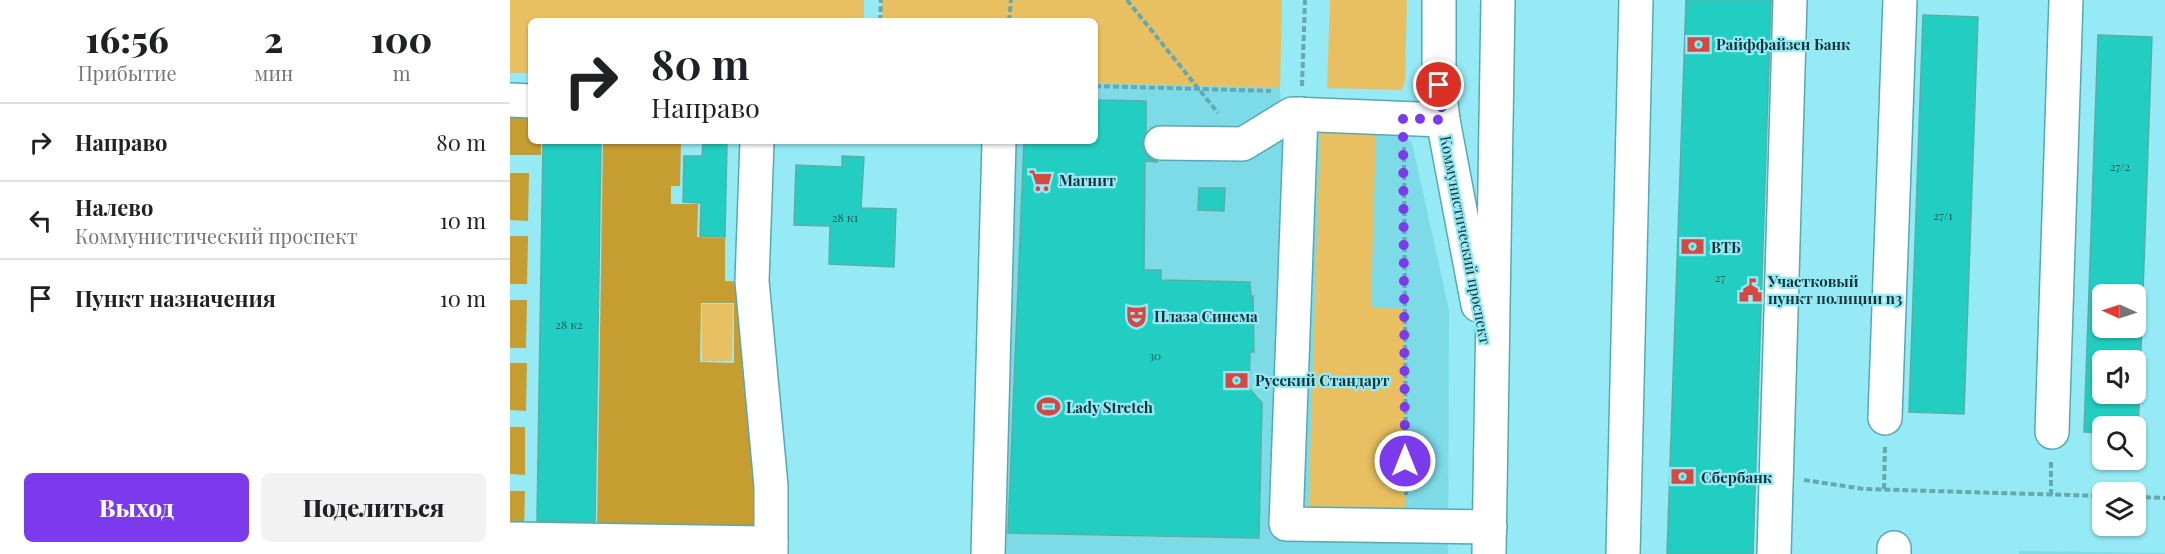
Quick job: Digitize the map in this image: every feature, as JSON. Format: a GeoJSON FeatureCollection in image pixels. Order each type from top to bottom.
{"type":"FeatureCollection","features":[{"type":"Feature","properties":{"kind":"main road","name":"Коммунистический проспект"},"geometry":{"type":"LineString","coordinates":[[1439,0],[1439,85],[1443,120],[1491,372]]}},
{"type":"Feature","properties":{"kind":"main road","name":"Коммунистический проспект"},"geometry":{"type":"LineString","coordinates":[[1490,540],[1498,0]]}},
{"type":"Feature","properties":{"kind":"main road"},"geometry":{"type":"LineString","coordinates":[[1623,554],[1636,0]]}},
{"type":"Feature","properties":{"kind":"main road"},"geometry":{"type":"LineString","coordinates":[[1774,554],[1790,0]]}},
{"type":"Feature","properties":{"kind":"main road"},"geometry":{"type":"LineString","coordinates":[[1886,418],[1900,0]]}},
{"type":"Feature","properties":{"kind":"main road"},"geometry":{"type":"LineString","coordinates":[[2052,432],[2066,0]]}},
{"type":"Feature","properties":{"kind":"main road"},"geometry":{"type":"LineString","coordinates":[[510,100],[528,101]]}},
{"type":"Feature","properties":{"kind":"main road"},"geometry":{"type":"LineString","coordinates":[[1161,143],[1243,144],[1292,114],[1443,120]]}},
{"type":"Feature","properties":{"kind":"main road"},"geometry":{"type":"LineString","coordinates":[[1301,114],[1286,524],[1406,526],[1490,540]]}},
{"type":"Feature","properties":{"kind":"main road"},"geometry":{"type":"LineString","coordinates":[[510,539],[771,549],[771,486],[752,281],[757,144]]}},
{"type":"Feature","properties":{"kind":"main road"},"geometry":{"type":"LineString","coordinates":[[988,554],[999,144]]}},
{"type":"Feature","properties":{"kind":"path"},"geometry":{"type":"LineString","coordinates":[[880,18],[881,0]]}},
{"type":"Feature","properties":{"kind":"path"},"geometry":{"type":"LineString","coordinates":[[1009,18],[1011,0]]}},
{"type":"Feature","properties":{"kind":"path"},"geometry":{"type":"LineString","coordinates":[[1127,0],[1243,144]]}},
{"type":"Feature","properties":{"kind":"path"},"geometry":{"type":"LineString","coordinates":[[1301,114],[1305,0]]}},
{"type":"Feature","properties":{"kind":"path"},"geometry":{"type":"LineString","coordinates":[[1098,86],[1279,91]]}},
{"type":"Feature","properties":{"kind":"path"},"geometry":{"type":"LineString","coordinates":[[1403,118],[1406,526]]}},
{"type":"Feature","properties":{"kind":"path"},"geometry":{"type":"LineString","coordinates":[[1884,490],[1886,418]]}},
{"type":"Feature","properties":{"kind":"path"},"geometry":{"type":"LineString","coordinates":[[1778,476],[1864,489],[2092,496]]}},
{"type":"Feature","properties":{"kind":"path"},"geometry":{"type":"LineString","coordinates":[[2146,497],[2165,498]]}},
{"type":"Feature","properties":{"kind":"shaded area"},"geometry":{"type":"Polygon","coordinates":[[[510,0],[864,0],[864,18],[528,18],[528,73],[510,73],[510,0]]]}},
{"type":"Feature","properties":{"kind":"shaded area"},"geometry":{"type":"Polygon","coordinates":[[[882,0],[1282,0],[1280,88],[1098,83],[1098,18],[882,18],[882,0]]]}},
{"type":"Feature","properties":{"kind":"shaded area"},"geometry":{"type":"Polygon","coordinates":[[[1330,0],[1407,0],[1405,80],[1402,90],[1327,88],[1330,0]]]}},
{"type":"Feature","properties":{"kind":"shaded area"},"geometry":{"type":"Polygon","coordinates":[[[1098,83],[1280,88],[1282,133],[1395,135],[1404,137],[1412,143],[1449,310],[1448,554],[988,554],[1004,144],[1098,144],[1098,83]]]}},
{"type":"Feature","properties":{"kind":"shaded area"},"geometry":{"type":"Polygon","coordinates":[[[510,110],[528,110],[528,144],[541,144],[541,155],[510,155],[510,110]]]}},
{"type":"Feature","properties":{"kind":"shaded area"},"geometry":{"type":"Polygon","coordinates":[[[1320,133],[1376,133],[1371,307],[1404,309],[1406,526],[1308,524],[1320,133]]]}},
{"type":"Feature","properties":{"kind":"shaded area"},"geometry":{"type":"Polygon","coordinates":[[[603,144],[681,144],[680,186],[671,186],[671,204],[698,204],[697,237],[725,238],[725,281],[748,282],[764,533],[597,531],[603,144]],[[701,303],[700,362],[734,363],[734,303],[701,303]]]}},
{"type":"Feature","properties":{"kind":"shaded area"},"geometry":{"type":"Polygon","coordinates":[[[510,173],[529,173],[528,221],[510,220],[510,173]]]}},
{"type":"Feature","properties":{"kind":"shaded area"},"geometry":{"type":"Polygon","coordinates":[[[510,236],[528,236],[527,284],[510,284],[510,236]]]}},
{"type":"Feature","properties":{"kind":"shaded area"},"geometry":{"type":"Polygon","coordinates":[[[510,300],[527,300],[526,348],[510,348],[510,300]]]}},
{"type":"Feature","properties":{"kind":"shaded area"},"geometry":{"type":"Polygon","coordinates":[[[702,304],[733,304],[732,361],[702,361],[702,304]]]}},
{"type":"Feature","properties":{"kind":"shaded area"},"geometry":{"type":"Polygon","coordinates":[[[510,363],[527,363],[526,411],[510,410],[510,363]]]}},
{"type":"Feature","properties":{"kind":"shaded area"},"geometry":{"type":"Polygon","coordinates":[[[510,427],[525,427],[525,475],[510,474],[510,427]]]}},
{"type":"Feature","properties":{"kind":"shaded area"},"geometry":{"type":"Polygon","coordinates":[[[510,491],[525,491],[524,529],[510,529],[510,491]]]}},
{"type":"Feature","properties":{"kind":"shaded area"},"geometry":{"type":"Polygon","coordinates":[[[2019,551],[2165,553],[2165,554],[2019,554],[2019,551]]]}},
{"type":"Feature","properties":{"kind":"building"},"geometry":{"type":"Polygon","coordinates":[[[1686,0],[1771,0],[1753,554],[1667,554],[1686,0]]]}},
{"type":"Feature","properties":{"kind":"building"},"geometry":{"type":"Polygon","coordinates":[[[1923,15],[1978,17],[1964,414],[1909,412],[1923,15]]]}},
{"type":"Feature","properties":{"kind":"building"},"geometry":{"type":"Polygon","coordinates":[[[2098,35],[2152,37],[2143,284],[2092,284],[2092,338],[2141,338],[2141,350],[2092,350],[2092,404],[2139,404],[2139,416],[2092,416],[2092,432],[2084,432],[2098,35]]]}},
{"type":"Feature","properties":{"kind":"building","name":"Плаза Синема"},"geometry":{"type":"Polygon","coordinates":[[[1098,100],[1146,101],[1146,133],[1142,143],[1145,153],[1158,162],[1145,161],[1144,270],[1161,270],[1161,280],[1250,282],[1251,297],[1253,296],[1254,352],[1250,352],[1249,388],[1262,403],[1259,538],[1008,533],[1024,144],[1098,144],[1098,100]]]}},
{"type":"Feature","properties":{"kind":"building"},"geometry":{"type":"Polygon","coordinates":[[[543,144],[601,144],[595,522],[537,521],[543,144]]]}},
{"type":"Feature","properties":{"kind":"building"},"geometry":{"type":"Polygon","coordinates":[[[703,144],[727,144],[725,237],[700,236],[701,203],[683,202],[684,156],[702,156],[703,144]]]}},
{"type":"Feature","properties":{"kind":"building"},"geometry":{"type":"Polygon","coordinates":[[[842,156],[864,157],[861,208],[896,209],[894,267],[829,264],[830,226],[794,225],[796,165],[842,167],[842,156]]]}},
{"type":"Feature","properties":{"kind":"building"},"geometry":{"type":"Polygon","coordinates":[[[1199,188],[1225,188],[1224,211],[1198,210],[1199,188]]]}},
{"type":"Feature","properties":{"kind":"place","name":"Райффайзен Банк"},"geometry":{"type":"Point","coordinates":[1698,44]}},
{"type":"Feature","properties":{"kind":"place","name":"Магнит"},"geometry":{"type":"Point","coordinates":[1041,180]}},
{"type":"Feature","properties":{"kind":"place","name":"ВТБ"},"geometry":{"type":"Point","coordinates":[1693,247]}},
{"type":"Feature","properties":{"kind":"place","name":"Участковый пункт полиции n3"},"geometry":{"type":"Point","coordinates":[1750,290]}},
{"type":"Feature","properties":{"kind":"place","name":"Плаза Синема"},"geometry":{"type":"Point","coordinates":[1136,316]}},
{"type":"Feature","properties":{"kind":"place","name":"Русский Стандарт"},"geometry":{"type":"Point","coordinates":[1237,380]}},
{"type":"Feature","properties":{"kind":"place","name":"Lady Stretch"},"geometry":{"type":"Point","coordinates":[1048,407]}},
{"type":"Feature","properties":{"kind":"place","name":"Сбербанк"},"geometry":{"type":"Point","coordinates":[1683,477]}},
{"type":"Feature","properties":{"kind":"route"},"geometry":{"type":"LineString","coordinates":[[1405,461],[1403,118],[1443,120],[1439,85]]}}]}
